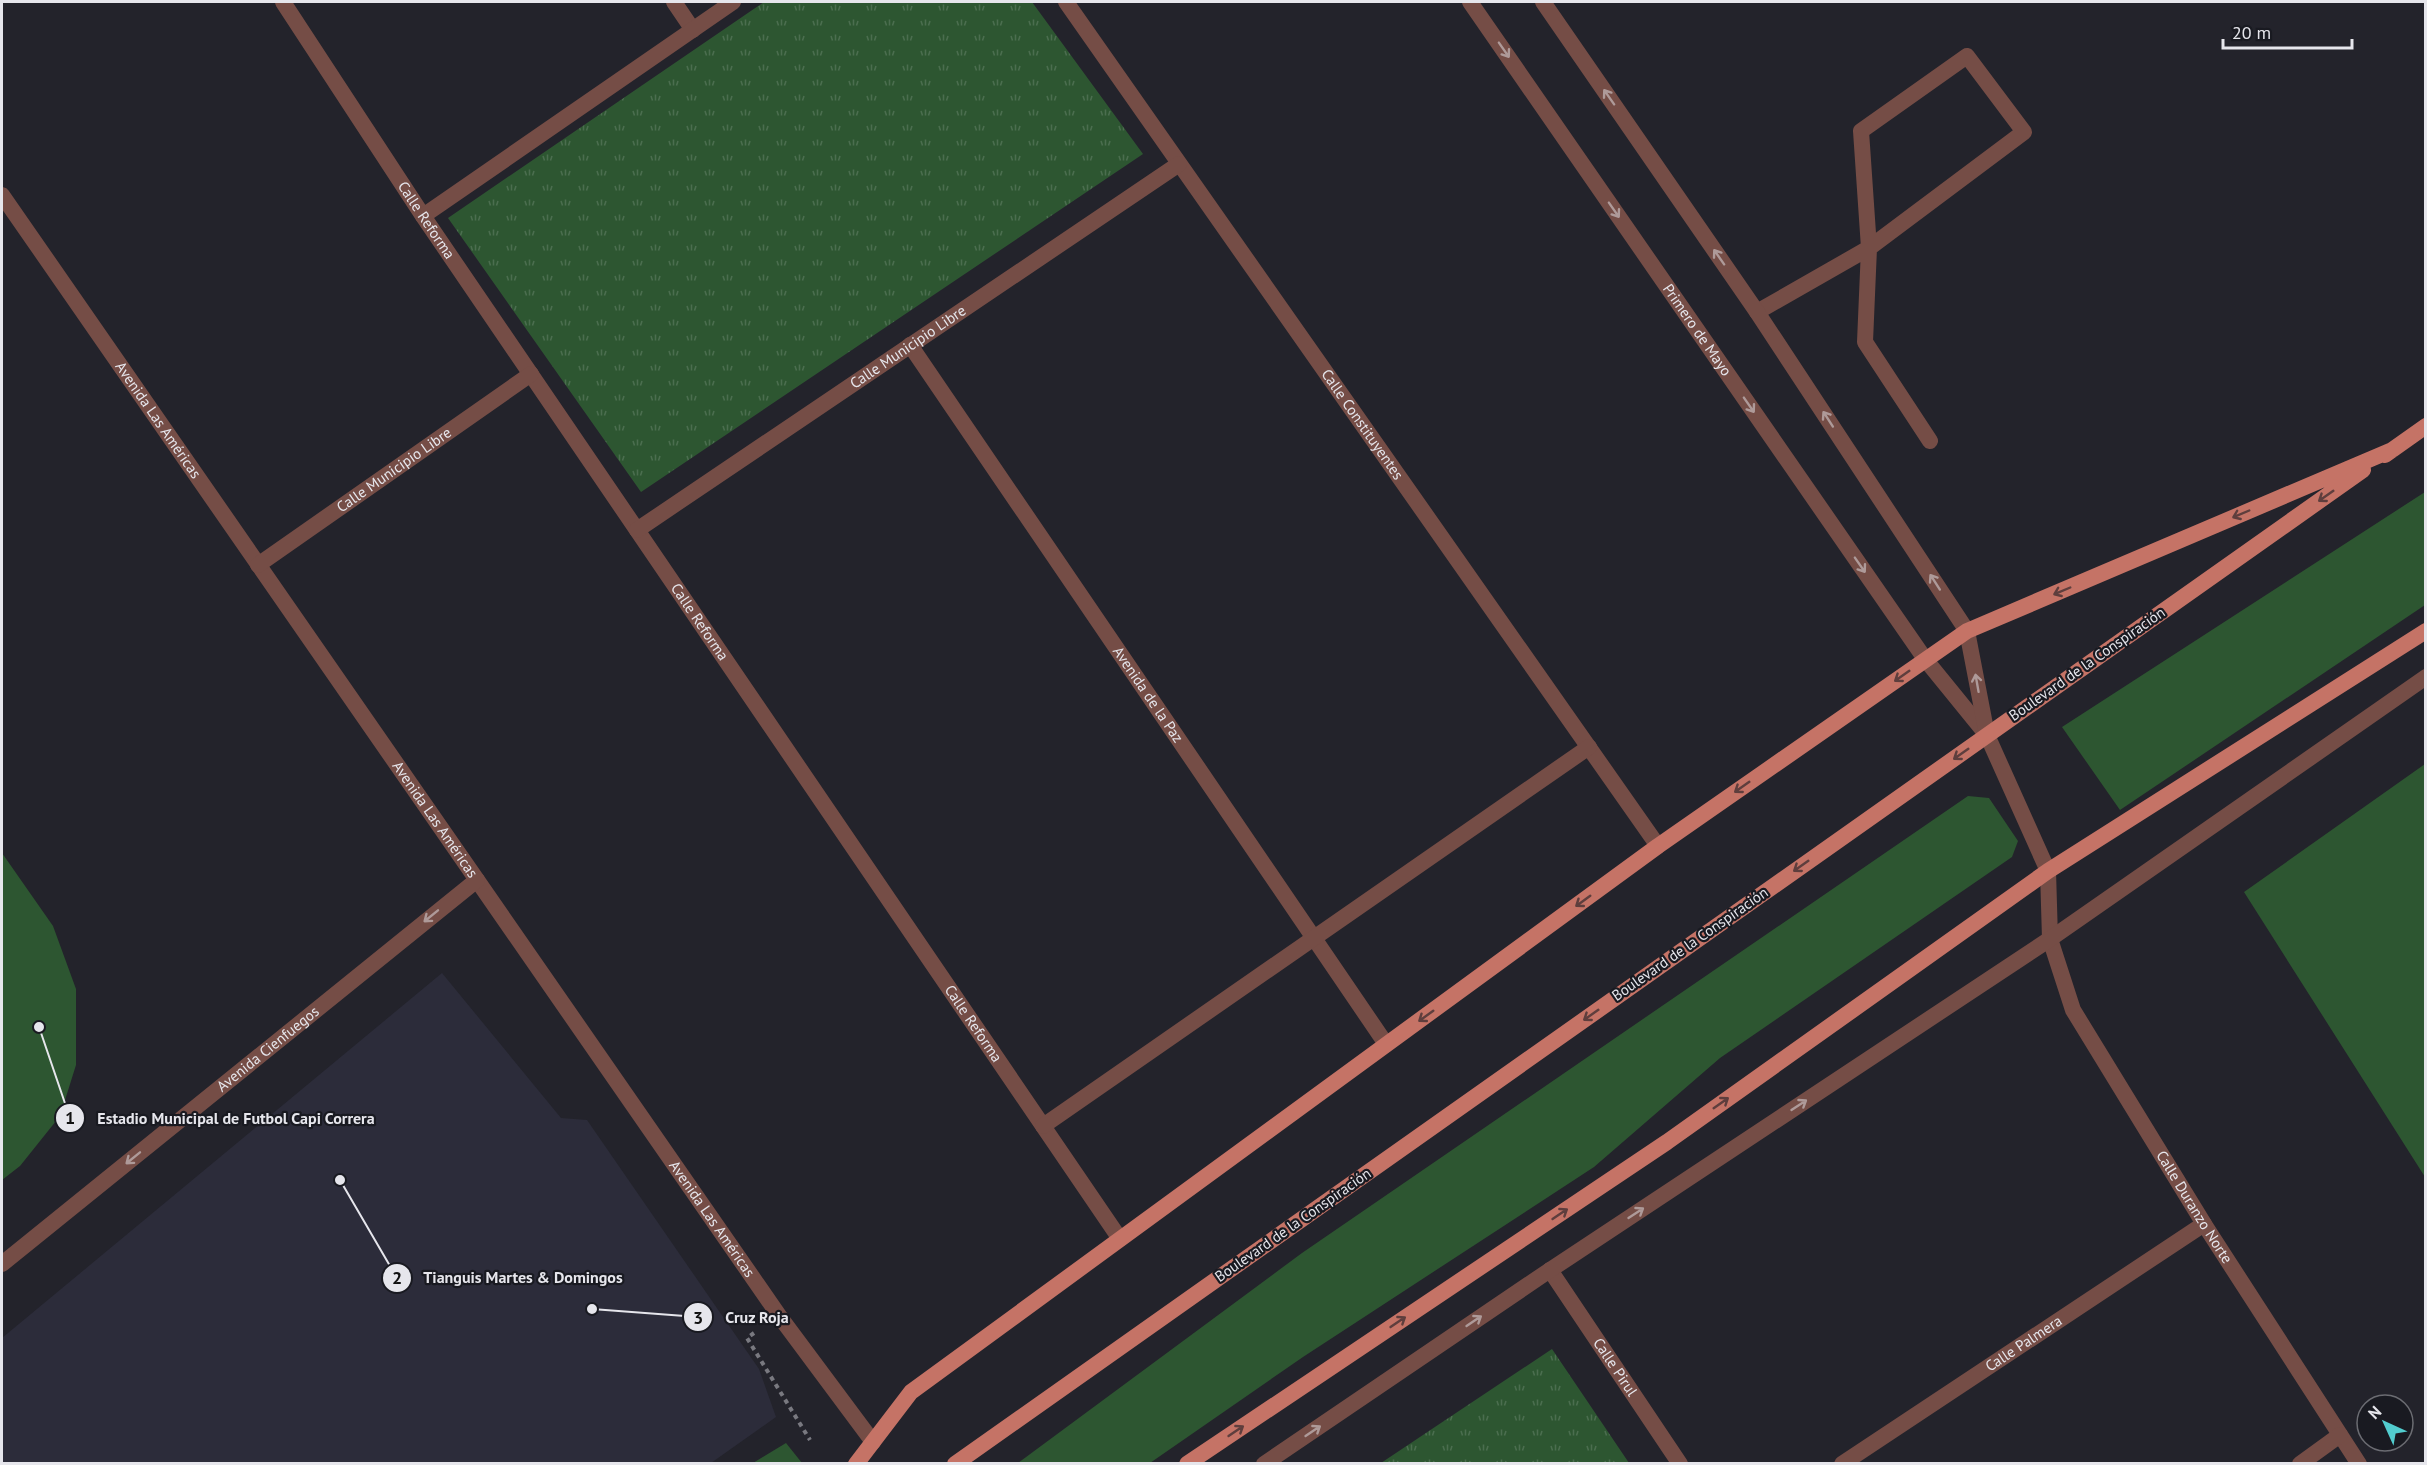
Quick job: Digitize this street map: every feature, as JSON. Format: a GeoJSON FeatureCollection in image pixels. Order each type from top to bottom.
{"type":"FeatureCollection","features":[{"type":"Feature","properties":{"kind":"main road","name":"Boulevard de la Conspiración"},"geometry":{"type":"LineString","coordinates":[[956,1464],[2426,426]]}},
{"type":"Feature","properties":{"kind":"main road"},"geometry":{"type":"LineString","coordinates":[[856,1464],[911,1392],[1658,846],[1967,631],[2392,450]]}},
{"type":"Feature","properties":{"kind":"main road"},"geometry":{"type":"LineString","coordinates":[[1187,1464],[1667,1142],[2048,871],[2426,631]]}},
{"type":"Feature","properties":{"kind":"street","name":"Calle Reforma"},"geometry":{"type":"LineString","coordinates":[[283,2],[423,216],[1120,1239]]}},
{"type":"Feature","properties":{"kind":"street"},"geometry":{"type":"LineString","coordinates":[[674,2],[693,30]]}},
{"type":"Feature","properties":{"kind":"street"},"geometry":{"type":"LineString","coordinates":[[423,216],[733,2]]}},
{"type":"Feature","properties":{"kind":"street","name":"Calle Constituyentes"},"geometry":{"type":"LineString","coordinates":[[1066,2],[1658,846]]}},
{"type":"Feature","properties":{"kind":"street","name":"Primero de Mayo"},"geometry":{"type":"LineString","coordinates":[[1470,2],[1925,659],[1987,735]]}},
{"type":"Feature","properties":{"kind":"street"},"geometry":{"type":"LineString","coordinates":[[1543,2],[1757,312],[1967,631],[1987,735],[2048,871]]}},
{"type":"Feature","properties":{"kind":"street"},"geometry":{"type":"LineString","coordinates":[[1757,312],[1869,248],[2024,132],[1967,56],[1861,131],[1869,248],[1866,342],[1930,441]]}},
{"type":"Feature","properties":{"kind":"street","name":"Calle Municipio Libre"},"geometry":{"type":"LineString","coordinates":[[637,530],[1179,164]]}},
{"type":"Feature","properties":{"kind":"street","name":"Avenida Las Américas"},"geometry":{"type":"LineString","coordinates":[[2,195],[780,1317],[873,1442]]}},
{"type":"Feature","properties":{"kind":"street","name":"Avenida de la Paz"},"geometry":{"type":"LineString","coordinates":[[910,345],[1386,1044]]}},
{"type":"Feature","properties":{"kind":"street","name":"Calle Municipio Libre"},"geometry":{"type":"LineString","coordinates":[[258,565],[531,374]]}},
{"type":"Feature","properties":{"kind":"street"},"geometry":{"type":"LineString","coordinates":[[1264,1464],[1550,1270],[2050,939],[2426,676]]}},
{"type":"Feature","properties":{"kind":"street"},"geometry":{"type":"LineString","coordinates":[[1043,1126],[1315,940],[1589,747]]}},
{"type":"Feature","properties":{"kind":"street","name":"Calle Duranzo Norte"},"geometry":{"type":"LineString","coordinates":[[2048,871],[2050,939],[2073,1010],[2204,1224],[2359,1464]]}},
{"type":"Feature","properties":{"kind":"street","name":"Avenida Cienfuegos"},"geometry":{"type":"LineString","coordinates":[[2,1264],[477,880]]}},
{"type":"Feature","properties":{"kind":"street","name":"Calle Palmera"},"geometry":{"type":"LineString","coordinates":[[1842,1464],[2204,1224]]}},
{"type":"Feature","properties":{"kind":"street","name":"Calle Pirul"},"geometry":{"type":"LineString","coordinates":[[1550,1270],[1680,1464]]}},
{"type":"Feature","properties":{"kind":"street"},"geometry":{"type":"LineString","coordinates":[[2300,1464],[2340,1435]]}},
{"type":"Feature","properties":{"kind":"path"},"geometry":{"type":"LineString","coordinates":[[747,1338],[810,1440]]}},
{"type":"Feature","properties":{"kind":"shaded area"},"geometry":{"type":"Polygon","coordinates":[[[442,973],[561,1118],[587,1120],[759,1369],[776,1417],[711,1463],[2,1463],[2,1338],[442,973]]]}},
{"type":"Feature","properties":{"kind":"green space"},"geometry":{"type":"Polygon","coordinates":[[[764,2],[1032,2],[1143,154],[641,492],[448,218],[764,2]]]}},
{"type":"Feature","properties":{"kind":"green space"},"geometry":{"type":"Polygon","coordinates":[[[2425,492],[2425,605],[2120,810],[2062,727],[2425,492]]]}},
{"type":"Feature","properties":{"kind":"green space"},"geometry":{"type":"Polygon","coordinates":[[[2425,764],[2425,1177],[2244,892],[2425,764]]]}},
{"type":"Feature","properties":{"kind":"green space"},"geometry":{"type":"Polygon","coordinates":[[[1968,796],[1989,798],[2018,841],[2012,857],[1720,1058],[1594,1167],[1303,1357],[1150,1463],[1018,1463],[1302,1253],[1968,796]]]}},
{"type":"Feature","properties":{"kind":"green space"},"geometry":{"type":"Polygon","coordinates":[[[2,853],[53,926],[76,989],[76,1065],[60,1116],[20,1166],[2,1180],[2,853]]]}},
{"type":"Feature","properties":{"kind":"green space"},"geometry":{"type":"Polygon","coordinates":[[[1552,1349],[1629,1463],[1381,1463],[1552,1349]]]}},
{"type":"Feature","properties":{"kind":"green space"},"geometry":{"type":"Polygon","coordinates":[[[786,1443],[802,1463],[753,1463],[786,1443]]]}},
{"type":"Feature","properties":{"kind":"place","name":"Estadio Municipal de Futbol Capi Correra"},"geometry":{"type":"Point","coordinates":[39,1027]}},
{"type":"Feature","properties":{"kind":"place","name":"Tianguis Martes & Domingos"},"geometry":{"type":"Point","coordinates":[340,1180]}},
{"type":"Feature","properties":{"kind":"place","name":"Cruz Roja"},"geometry":{"type":"Point","coordinates":[592,1309]}}]}
